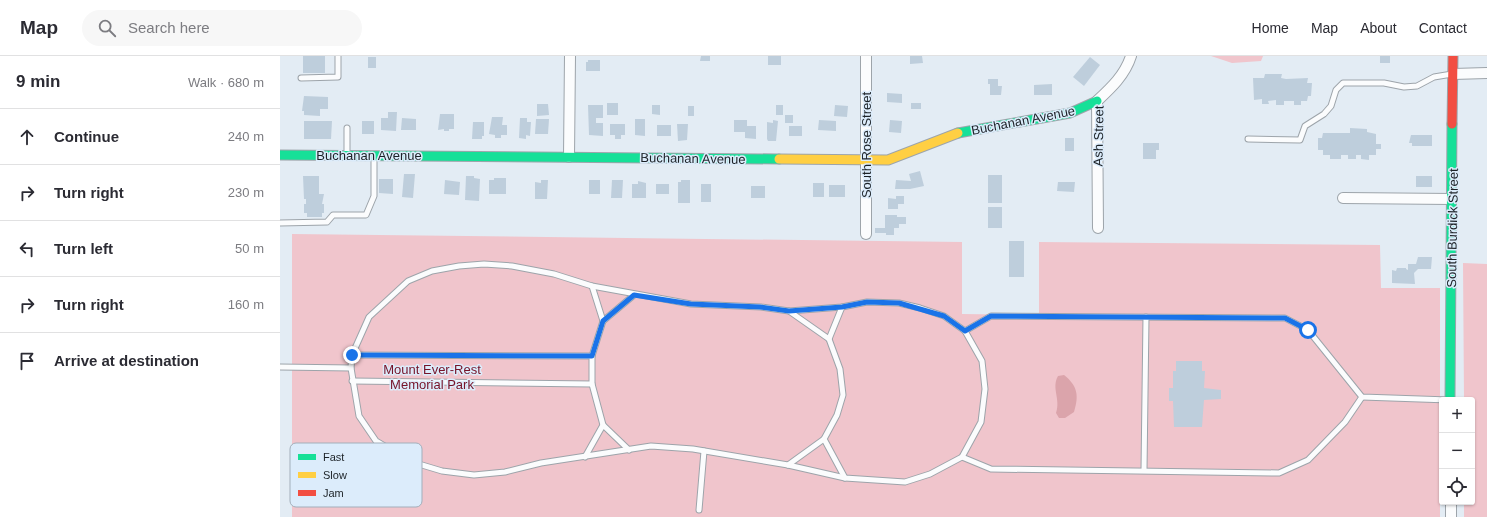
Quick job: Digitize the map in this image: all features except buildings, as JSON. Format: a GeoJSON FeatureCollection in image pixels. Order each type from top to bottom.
{"type":"FeatureCollection","features":[{"type":"Feature","properties":{"kind":"street"},"geometry":{"type":"LineString","coordinates":[[569,156],[570,56]]}},
{"type":"Feature","properties":{"kind":"street","name":"South Rose Street"},"geometry":{"type":"LineString","coordinates":[[866,56],[866,234]]}},
{"type":"Feature","properties":{"kind":"street","name":"Ash Street"},"geometry":{"type":"LineString","coordinates":[[1098,228],[1097,101],[1122,75],[1131,56]]}},
{"type":"Feature","properties":{"kind":"street","name":"South Burdick Street"},"geometry":{"type":"LineString","coordinates":[[1450,397],[1453,56]]}},
{"type":"Feature","properties":{"kind":"street"},"geometry":{"type":"LineString","coordinates":[[1453,74],[1487,73]]}},
{"type":"Feature","properties":{"kind":"street","name":"Buchanan Avenue"},"geometry":{"type":"LineString","coordinates":[[280,155],[569,156],[866,161],[888,160],[964,131],[1070,113],[1097,101]]}},
{"type":"Feature","properties":{"kind":"street"},"geometry":{"type":"LineString","coordinates":[[1343,198],[1452,200]]}},
{"type":"Feature","properties":{"kind":"street"},"geometry":{"type":"LineString","coordinates":[[1451,505],[1451,517]]}},
{"type":"Feature","properties":{"kind":"lane"},"geometry":{"type":"LineString","coordinates":[[301,78],[338,76],[338,56]]}},
{"type":"Feature","properties":{"kind":"lane"},"geometry":{"type":"LineString","coordinates":[[1248,139],[1300,140],[1305,126],[1324,114],[1331,106],[1336,90],[1343,84],[1384,83],[1417,86],[1434,76],[1453,74]]}},
{"type":"Feature","properties":{"kind":"lane"},"geometry":{"type":"LineString","coordinates":[[347,128],[347,155]]}},
{"type":"Feature","properties":{"kind":"lane"},"geometry":{"type":"LineString","coordinates":[[280,223],[327,222],[333,215],[366,214],[374,196],[374,155]]}},
{"type":"Feature","properties":{"kind":"lane"},"geometry":{"type":"LineString","coordinates":[[379,443],[376,441],[359,416],[352,381],[352,355],[369,317],[408,282],[432,271],[459,266],[484,264],[512,266],[554,274],[592,286],[634,295],[691,304],[760,307],[789,311],[842,307],[867,302],[899,303],[944,316],[965,331],[982,362],[985,389],[981,422],[962,457],[930,474],[905,482],[845,478],[788,465],[704,451],[651,446],[542,463],[505,472],[474,475],[442,471],[422,465]]}},
{"type":"Feature","properties":{"kind":"lane"},"geometry":{"type":"LineString","coordinates":[[592,286],[603,321]]}},
{"type":"Feature","properties":{"kind":"lane"},"geometry":{"type":"LineString","coordinates":[[629,450],[603,425],[592,384],[592,356],[603,321],[634,295]]}},
{"type":"Feature","properties":{"kind":"lane"},"geometry":{"type":"LineString","coordinates":[[829,339],[842,307]]}},
{"type":"Feature","properties":{"kind":"lane"},"geometry":{"type":"LineString","coordinates":[[788,465],[824,439],[837,415],[843,395],[840,369],[829,339],[789,311]]}},
{"type":"Feature","properties":{"kind":"lane"},"geometry":{"type":"LineString","coordinates":[[965,331],[991,316],[1285,318],[1308,330],[1362,397],[1439,400]]}},
{"type":"Feature","properties":{"kind":"lane"},"geometry":{"type":"LineString","coordinates":[[1144,470],[1146,317]]}},
{"type":"Feature","properties":{"kind":"lane"},"geometry":{"type":"LineString","coordinates":[[352,355],[592,356]]}},
{"type":"Feature","properties":{"kind":"lane"},"geometry":{"type":"LineString","coordinates":[[280,367],[351,368]]}},
{"type":"Feature","properties":{"kind":"lane"},"geometry":{"type":"LineString","coordinates":[[352,381],[592,384]]}},
{"type":"Feature","properties":{"kind":"lane"},"geometry":{"type":"LineString","coordinates":[[962,457],[992,469],[1279,473],[1308,460],[1345,422],[1362,397]]}},
{"type":"Feature","properties":{"kind":"lane"},"geometry":{"type":"LineString","coordinates":[[584,457],[603,425]]}},
{"type":"Feature","properties":{"kind":"lane"},"geometry":{"type":"LineString","coordinates":[[824,439],[845,478]]}},
{"type":"Feature","properties":{"kind":"lane"},"geometry":{"type":"LineString","coordinates":[[699,510],[704,451]]}},
{"type":"Feature","properties":{"kind":"green space"},"geometry":{"type":"Polygon","coordinates":[[[1211,56],[1263,56],[1261,61],[1232,63],[1211,56]]]}},
{"type":"Feature","properties":{"kind":"green space","name":"Mount Ever-Rest Memorial Park"},"geometry":{"type":"Polygon","coordinates":[[[292,234],[962,242],[962,314],[1039,315],[1039,242],[1380,245],[1381,288],[1440,288],[1440,517],[292,517],[292,507],[422,507],[422,443],[292,443],[292,234]]]}},
{"type":"Feature","properties":{"kind":"green space"},"geometry":{"type":"Polygon","coordinates":[[[1463,263],[1487,264],[1487,517],[1464,517],[1464,505],[1475,505],[1475,397],[1464,397],[1463,263]]]}},
{"type":"Feature","properties":{"kind":"shaded area"},"geometry":{"type":"Polygon","coordinates":[[[1064,375],[1075,387],[1077,401],[1074,412],[1065,418],[1059,418],[1056,413],[1057,403],[1055,385],[1058,376],[1064,375]]]}},
{"type":"Feature","properties":{"kind":"traffic: fast"},"geometry":{"type":"LineString","coordinates":[[958,133],[1070,113],[1097,101]]}},
{"type":"Feature","properties":{"kind":"traffic: fast"},"geometry":{"type":"LineString","coordinates":[[1450,397],[1452,124]]}},
{"type":"Feature","properties":{"kind":"traffic: fast"},"geometry":{"type":"LineString","coordinates":[[280,155],[779,159]]}},
{"type":"Feature","properties":{"kind":"traffic: slow"},"geometry":{"type":"LineString","coordinates":[[779,159],[888,160],[958,133]]}},
{"type":"Feature","properties":{"kind":"traffic: jam"},"geometry":{"type":"LineString","coordinates":[[1452,124],[1453,56]]}},
{"type":"Feature","properties":{"kind":"route"},"geometry":{"type":"LineString","coordinates":[[352,355],[592,356],[603,321],[634,295],[691,304],[760,307],[789,311],[842,307],[867,302],[899,303],[944,316],[965,331],[991,316],[1285,318],[1308,330]]}}]}
